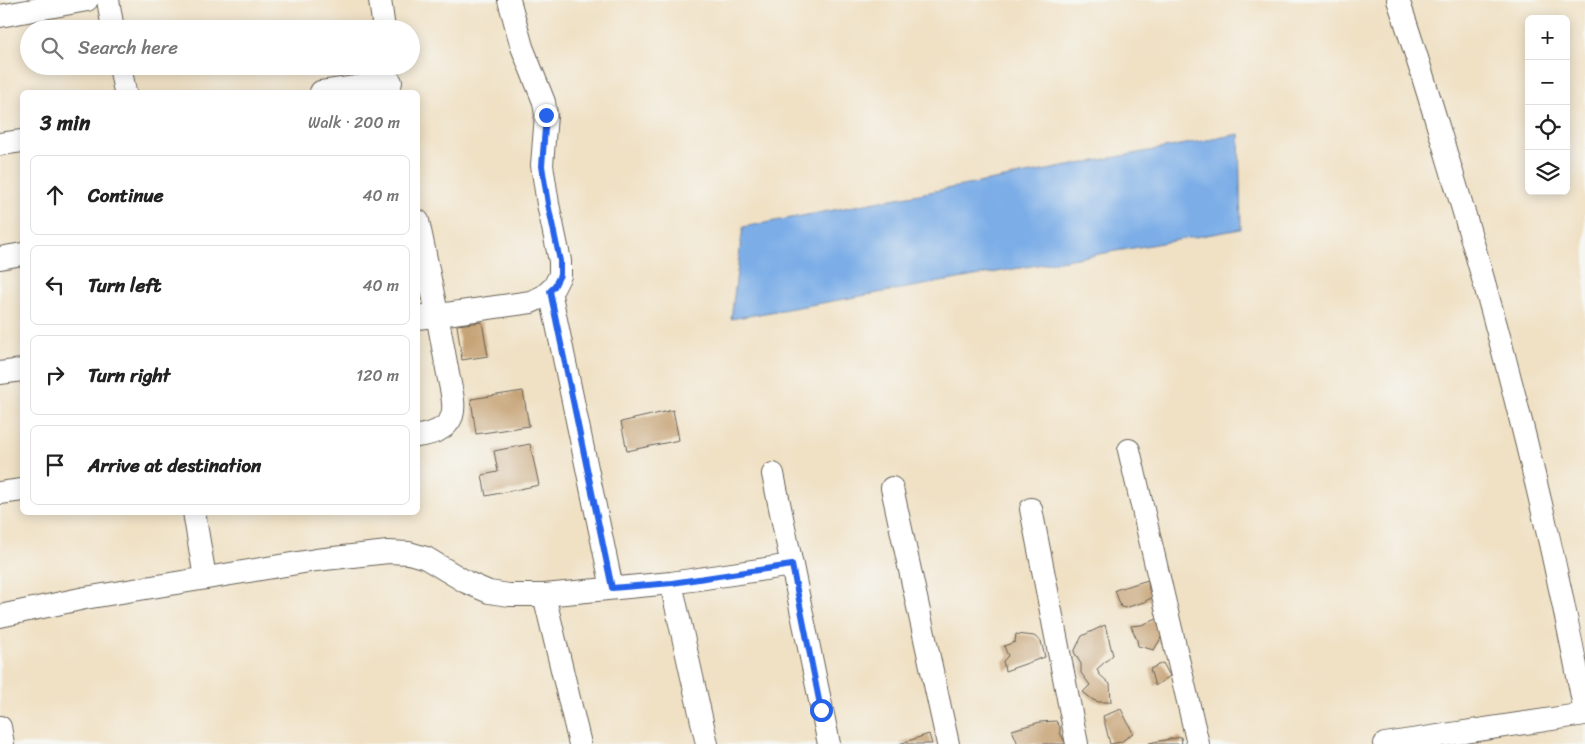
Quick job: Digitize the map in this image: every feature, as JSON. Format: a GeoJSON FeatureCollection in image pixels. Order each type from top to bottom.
{"type":"FeatureCollection","features":[{"type":"Feature","properties":{"kind":"street"},"geometry":{"type":"LineString","coordinates":[[0,16],[87,0]]}},
{"type":"Feature","properties":{"kind":"street"},"geometry":{"type":"LineString","coordinates":[[108,0],[111,20]]}},
{"type":"Feature","properties":{"kind":"street"},"geometry":{"type":"LineString","coordinates":[[380,0],[383,20]]}},
{"type":"Feature","properties":{"kind":"street"},"geometry":{"type":"LineString","coordinates":[[428,316],[531,302],[550,291],[560,275],[560,261],[542,166],[546,115],[544,102],[522,47],[508,0]]}},
{"type":"Feature","properties":{"kind":"street"},"geometry":{"type":"LineString","coordinates":[[1384,744],[1585,713],[1527,442],[1486,288],[1398,0]]}},
{"type":"Feature","properties":{"kind":"street"},"geometry":{"type":"LineString","coordinates":[[122,75],[125,90]]}},
{"type":"Feature","properties":{"kind":"street"},"geometry":{"type":"LineString","coordinates":[[333,90],[391,80]]}},
{"type":"Feature","properties":{"kind":"street"},"geometry":{"type":"LineString","coordinates":[[0,144],[20,141]]}},
{"type":"Feature","properties":{"kind":"street"},"geometry":{"type":"LineString","coordinates":[[420,240],[428,316],[452,399],[452,414],[447,424],[436,432],[420,436]]}},
{"type":"Feature","properties":{"kind":"street"},"geometry":{"type":"LineString","coordinates":[[0,258],[20,254]]}},
{"type":"Feature","properties":{"kind":"street"},"geometry":{"type":"LineString","coordinates":[[550,291],[612,588]]}},
{"type":"Feature","properties":{"kind":"street"},"geometry":{"type":"LineString","coordinates":[[0,373],[20,370]]}},
{"type":"Feature","properties":{"kind":"street"},"geometry":{"type":"LineString","coordinates":[[1129,450],[1198,744]]}},
{"type":"Feature","properties":{"kind":"street"},"geometry":{"type":"LineString","coordinates":[[773,474],[829,744]]}},
{"type":"Feature","properties":{"kind":"street"},"geometry":{"type":"LineString","coordinates":[[892,488],[948,744]]}},
{"type":"Feature","properties":{"kind":"street"},"geometry":{"type":"LineString","coordinates":[[0,493],[20,490]]}},
{"type":"Feature","properties":{"kind":"street"},"geometry":{"type":"LineString","coordinates":[[1031,509],[1077,744]]}},
{"type":"Feature","properties":{"kind":"street"},"geometry":{"type":"LineString","coordinates":[[194,515],[205,578]]}},
{"type":"Feature","properties":{"kind":"street"},"geometry":{"type":"LineString","coordinates":[[0,616],[85,598],[205,578],[316,560],[388,552],[409,553],[426,558],[466,582],[490,592],[509,595],[544,595],[672,583],[792,565]]}},
{"type":"Feature","properties":{"kind":"street"},"geometry":{"type":"LineString","coordinates":[[672,583],[707,744]]}},
{"type":"Feature","properties":{"kind":"street"},"geometry":{"type":"LineString","coordinates":[[544,595],[580,744]]}},
{"type":"Feature","properties":{"kind":"street"},"geometry":{"type":"LineString","coordinates":[[0,727],[3,744]]}},
{"type":"Feature","properties":{"kind":"water"},"geometry":{"type":"Polygon","coordinates":[[[1239,134],[1241,229],[731,319],[743,227],[1239,134]]]}},
{"type":"Feature","properties":{"kind":"building"},"geometry":{"type":"Polygon","coordinates":[[[482,322],[488,356],[462,360],[457,325],[482,322]]]}},
{"type":"Feature","properties":{"kind":"building"},"geometry":{"type":"Polygon","coordinates":[[[523,391],[529,426],[476,434],[471,399],[523,391]]]}},
{"type":"Feature","properties":{"kind":"building"},"geometry":{"type":"Polygon","coordinates":[[[673,410],[679,440],[627,451],[621,422],[673,410]]]}},
{"type":"Feature","properties":{"kind":"building"},"geometry":{"type":"Polygon","coordinates":[[[530,444],[539,485],[486,496],[482,475],[498,472],[494,451],[530,444]]]}},
{"type":"Feature","properties":{"kind":"building"},"geometry":{"type":"Polygon","coordinates":[[[1148,580],[1149,590],[1153,597],[1125,608],[1121,607],[1115,590],[1148,580]]]}},
{"type":"Feature","properties":{"kind":"building"},"geometry":{"type":"Polygon","coordinates":[[[1160,618],[1162,636],[1154,650],[1138,646],[1131,626],[1141,625],[1160,618]]]}},
{"type":"Feature","properties":{"kind":"building"},"geometry":{"type":"Polygon","coordinates":[[[1105,625],[1113,655],[1097,669],[1099,674],[1110,684],[1111,702],[1099,702],[1083,692],[1090,685],[1081,673],[1081,664],[1074,652],[1082,636],[1105,625]]]}},
{"type":"Feature","properties":{"kind":"building"},"geometry":{"type":"Polygon","coordinates":[[[1016,634],[1034,636],[1041,641],[1045,657],[1005,671],[1003,661],[1008,656],[1004,646],[1015,642],[1016,634]]]}},
{"type":"Feature","properties":{"kind":"building"},"geometry":{"type":"Polygon","coordinates":[[[1163,663],[1170,676],[1155,686],[1150,669],[1163,663]]]}},
{"type":"Feature","properties":{"kind":"building"},"geometry":{"type":"Polygon","coordinates":[[[1121,709],[1133,733],[1121,742],[1110,744],[1103,716],[1121,709]]]}},
{"type":"Feature","properties":{"kind":"building"},"geometry":{"type":"Polygon","coordinates":[[[1056,721],[1066,744],[1018,744],[1012,730],[1040,722],[1056,721]]]}},
{"type":"Feature","properties":{"kind":"building"},"geometry":{"type":"Polygon","coordinates":[[[929,734],[932,744],[899,744],[929,734]]]}},
{"type":"Feature","properties":{"kind":"building"},"geometry":{"type":"Polygon","coordinates":[[[1181,737],[1182,744],[1149,744],[1149,743],[1181,737]]]}},
{"type":"Feature","properties":{"kind":"route"},"geometry":{"type":"LineString","coordinates":[[546,115],[542,166],[560,261],[560,275],[550,291],[612,588],[672,583],[792,565],[821,710]]}}]}
